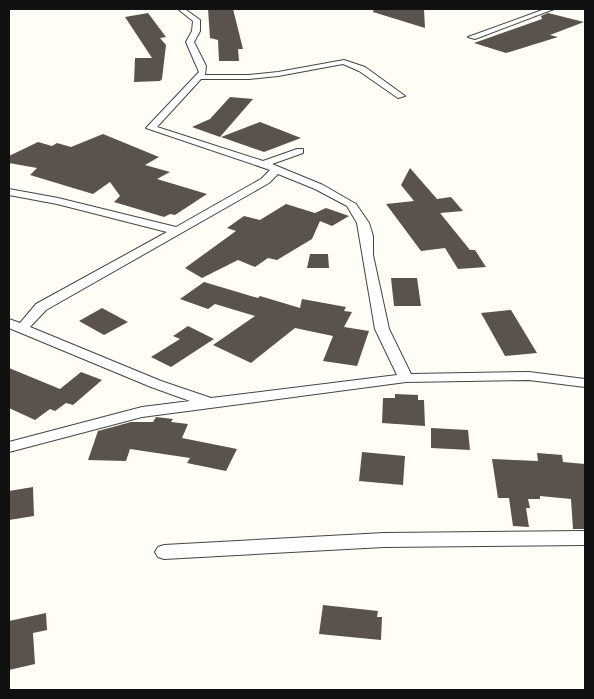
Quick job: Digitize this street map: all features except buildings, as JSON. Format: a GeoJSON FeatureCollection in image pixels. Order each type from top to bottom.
{"type":"FeatureCollection","features":[{"type":"Feature","properties":{"kind":"street"},"geometry":{"type":"LineString","coordinates":[[181,9],[197,20],[196,31],[190,42],[203,72],[151,128],[263,164],[319,187],[351,204],[364,223],[367,236],[367,255],[382,328],[406,378]]}},
{"type":"Feature","properties":{"kind":"street"},"geometry":{"type":"LineString","coordinates":[[472,37],[552,9]]}},
{"type":"Feature","properties":{"kind":"street"},"geometry":{"type":"LineString","coordinates":[[200,77],[248,77],[278,74],[344,62],[362,69],[401,96]]}},
{"type":"Feature","properties":{"kind":"street"},"geometry":{"type":"LineString","coordinates":[[263,164],[300,150]]}},
{"type":"Feature","properties":{"kind":"street"},"geometry":{"type":"LineString","coordinates":[[23,328],[42,307],[265,181],[276,170]]}},
{"type":"Feature","properties":{"kind":"street"},"geometry":{"type":"LineString","coordinates":[[9,192],[58,201],[176,230]]}},
{"type":"Feature","properties":{"kind":"street"},"geometry":{"type":"LineString","coordinates":[[9,323],[156,384],[210,403]]}},
{"type":"Feature","properties":{"kind":"street"},"geometry":{"type":"LineString","coordinates":[[9,448],[142,412],[406,378],[529,376],[585,383]]}},
{"type":"Feature","properties":{"kind":"street"},"geometry":{"type":"LineString","coordinates":[[164,552],[384,540],[585,538]]}}]}
